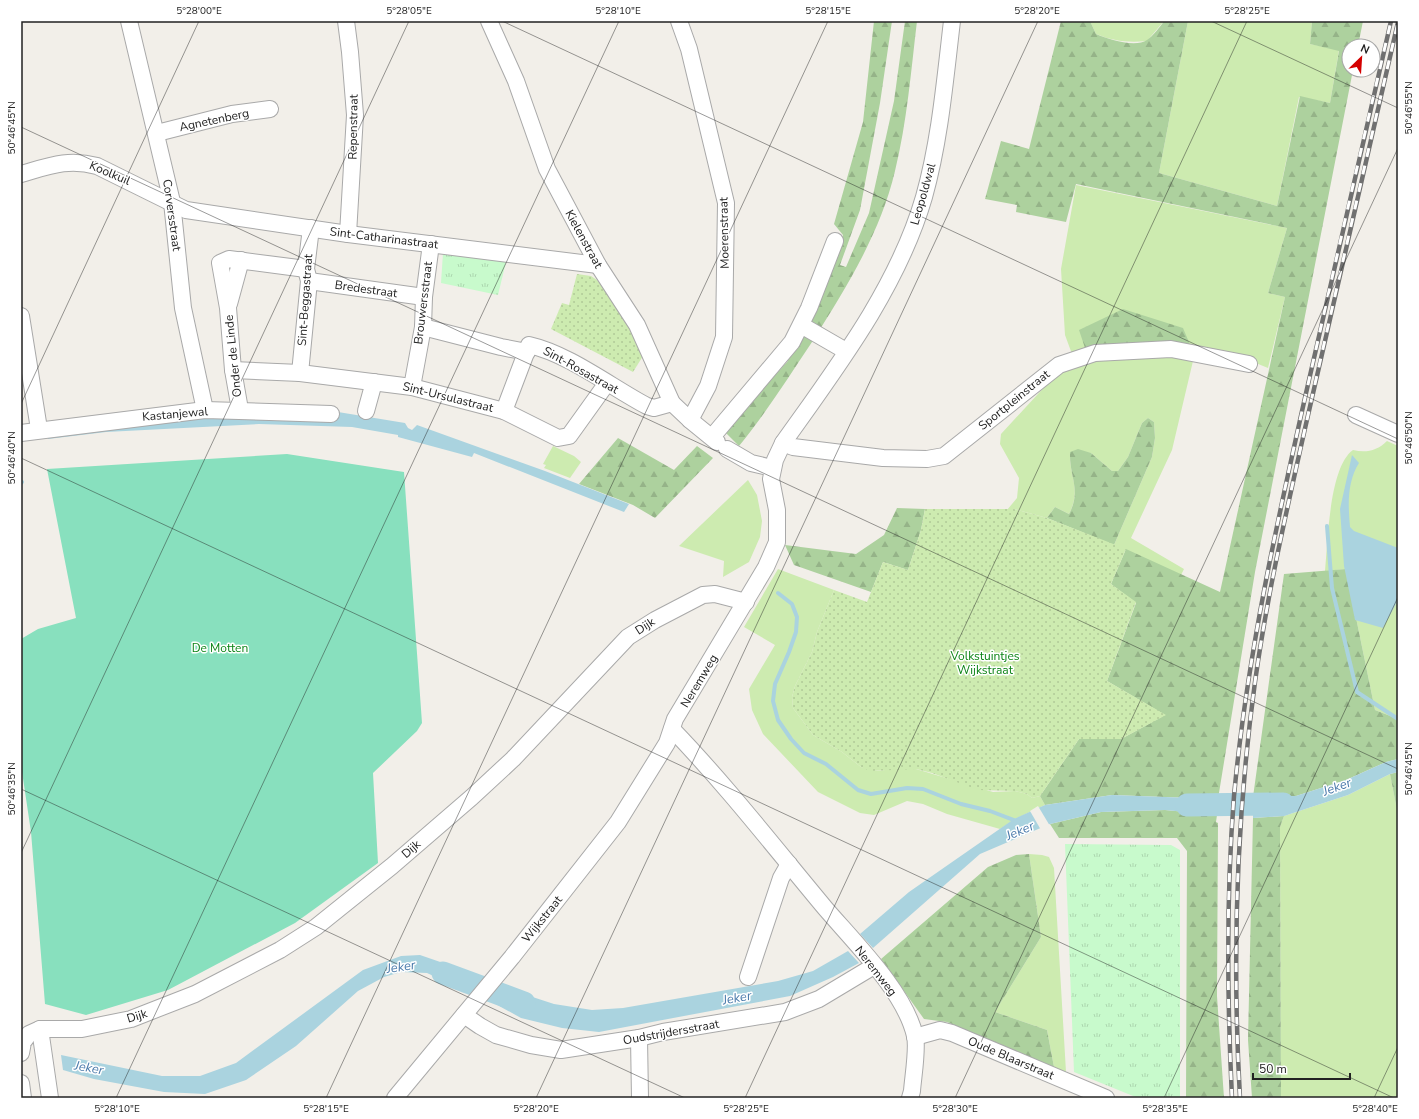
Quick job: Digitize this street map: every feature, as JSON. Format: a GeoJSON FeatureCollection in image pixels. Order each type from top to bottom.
{"type":"FeatureCollection","features":[{"type":"Feature","properties":{"kind":"street","name":"Corversstraat"},"geometry":{"type":"LineString","coordinates":[[129,21],[157,133],[172,202],[183,308],[205,410]]}},
{"type":"Feature","properties":{"kind":"street","name":"Repenstraat"},"geometry":{"type":"LineString","coordinates":[[346,21],[355,115],[348,234]]}},
{"type":"Feature","properties":{"kind":"street","name":"Kielenstraat"},"geometry":{"type":"LineString","coordinates":[[489,21],[516,81],[547,169],[598,265],[636,324],[672,403],[690,420],[719,443],[751,463],[772,468]]}},
{"type":"Feature","properties":{"kind":"street","name":"Moerenstraat"},"geometry":{"type":"LineString","coordinates":[[679,21],[689,50],[726,203],[724,337],[708,386],[690,420]]}},
{"type":"Feature","properties":{"kind":"street","name":"Leopoldwal"},"geometry":{"type":"LineString","coordinates":[[772,468],[784,443],[846,351],[893,272],[916,223],[924,197],[941,117],[952,21]]}},
{"type":"Feature","properties":{"kind":"street","name":"Agnetenberg"},"geometry":{"type":"LineString","coordinates":[[157,133],[232,114],[270,109]]}},
{"type":"Feature","properties":{"kind":"street","name":"Koolkuil"},"geometry":{"type":"LineString","coordinates":[[21,174],[64,162],[82,162],[97,166],[172,202]]}},
{"type":"Feature","properties":{"kind":"street","name":"Sint-Catharinastraat"},"geometry":{"type":"LineString","coordinates":[[172,202],[186,210],[348,234],[567,263],[598,265]]}},
{"type":"Feature","properties":{"kind":"street","name":"Sint-Beggastraat"},"geometry":{"type":"LineString","coordinates":[[300,373],[311,228]]}},
{"type":"Feature","properties":{"kind":"street"},"geometry":{"type":"LineString","coordinates":[[719,443],[776,362],[792,342],[801,325],[836,241]]}},
{"type":"Feature","properties":{"kind":"street","name":"Brouwersstraat"},"geometry":{"type":"LineString","coordinates":[[412,387],[423,327],[424,297],[431,244]]}},
{"type":"Feature","properties":{"kind":"street","name":"Onder de Linde"},"geometry":{"type":"LineString","coordinates":[[239,404],[232,370],[228,308],[220,264],[229,259],[241,260],[308,275]]}},
{"type":"Feature","properties":{"kind":"street","name":"Bredestraat"},"geometry":{"type":"LineString","coordinates":[[308,275],[424,297]]}},
{"type":"Feature","properties":{"kind":"street"},"geometry":{"type":"LineString","coordinates":[[21,316],[39,429]]}},
{"type":"Feature","properties":{"kind":"street"},"geometry":{"type":"LineString","coordinates":[[801,325],[846,351]]}},
{"type":"Feature","properties":{"kind":"street","name":"Sint-Rosastraat"},"geometry":{"type":"LineString","coordinates":[[423,327],[502,348],[527,352],[529,345],[542,347],[648,406],[654,408],[672,403]]}},
{"type":"Feature","properties":{"kind":"street","name":"Sportpleinstraat"},"geometry":{"type":"LineString","coordinates":[[784,443],[793,447],[883,458],[927,459],[944,456],[1025,390],[1058,365],[1069,360],[1095,353],[1171,349],[1249,364]]}},
{"type":"Feature","properties":{"kind":"street"},"geometry":{"type":"LineString","coordinates":[[504,411],[527,352]]}},
{"type":"Feature","properties":{"kind":"street","name":"Sint-Ursulastraat"},"geometry":{"type":"LineString","coordinates":[[232,370],[300,373],[412,387],[504,411],[558,438],[569,436],[607,383]]}},
{"type":"Feature","properties":{"kind":"street"},"geometry":{"type":"LineString","coordinates":[[366,411],[374,382]]}},
{"type":"Feature","properties":{"kind":"street","name":"Kastanjewal"},"geometry":{"type":"LineString","coordinates":[[21,433],[39,429],[205,410],[331,414]]}},
{"type":"Feature","properties":{"kind":"street"},"geometry":{"type":"LineString","coordinates":[[1356,415],[1398,434]]}},
{"type":"Feature","properties":{"kind":"street","name":"Neremweg"},"geometry":{"type":"LineString","coordinates":[[772,468],[772,489],[777,510],[777,542],[766,567],[675,719],[672,728],[694,752],[852,940],[902,1004],[915,1037],[912,1090],[910,1098]]}},
{"type":"Feature","properties":{"kind":"street","name":"Dijk"},"geometry":{"type":"LineString","coordinates":[[34,1032],[82,1029],[131,1019],[149,1013],[195,994],[248,967],[316,927],[392,866],[478,793],[518,754],[628,637],[655,620],[703,595],[715,594],[746,602]]}},
{"type":"Feature","properties":{"kind":"street","name":"Wijkstraat"},"geometry":{"type":"LineString","coordinates":[[394,1098],[464,1015],[618,822],[667,743],[672,728]]}},
{"type":"Feature","properties":{"kind":"street"},"geometry":{"type":"LineString","coordinates":[[748,977],[781,878],[788,864]]}},
{"type":"Feature","properties":{"kind":"street","name":"Oudstrijdersstraat"},"geometry":{"type":"LineString","coordinates":[[464,1015],[496,1035],[531,1045],[561,1050],[786,1012],[819,999],[870,962]]}},
{"type":"Feature","properties":{"kind":"street","name":"Oude Blaarstraat"},"geometry":{"type":"LineString","coordinates":[[915,1037],[940,1030],[952,1033],[1106,1098]]}},
{"type":"Feature","properties":{"kind":"street"},"geometry":{"type":"LineString","coordinates":[[21,1053],[23,1042],[34,1032],[50,1098]]}},
{"type":"Feature","properties":{"kind":"street"},"geometry":{"type":"LineString","coordinates":[[638,1097],[640,1082],[639,1038]]}},
{"type":"Feature","properties":{"kind":"street"},"geometry":{"type":"LineString","coordinates":[[21,1083],[23,1098]]}},
{"type":"Feature","properties":{"kind":"green space"},"geometry":{"type":"Polygon","coordinates":[[[874,21],[892,21],[880,103],[860,210],[840,265],[846,267],[869,213],[894,101],[905,21],[917,21],[903,134],[889,194],[871,239],[849,281],[812,342],[777,395],[739,446],[724,431],[787,362],[811,322],[843,235],[834,224],[863,122],[874,21]]]}},
{"type":"Feature","properties":{"kind":"green space"},"geometry":{"type":"Polygon","coordinates":[[[1061,21],[1090,21],[1096,34],[1114,40],[1136,43],[1147,40],[1164,21],[1188,21],[1159,173],[1277,206],[1300,96],[1330,103],[1339,51],[1310,44],[1312,21],[1363,21],[1360,38],[1341,38],[1341,78],[1351,78],[1255,572],[1218,799],[1112,795],[1045,805],[1040,796],[1079,739],[1121,739],[1165,715],[1107,681],[1136,603],[1111,584],[1126,549],[1220,592],[1285,297],[1268,293],[1287,228],[1076,184],[1066,222],[1016,212],[1017,205],[985,199],[1001,141],[1029,149],[1061,21]]]}},
{"type":"Feature","properties":{"kind":"green space"},"geometry":{"type":"Polygon","coordinates":[[[1090,21],[1164,21],[1147,41],[1133,42],[1115,40],[1096,34],[1090,21]]]}},
{"type":"Feature","properties":{"kind":"green space"},"geometry":{"type":"Polygon","coordinates":[[[1188,21],[1312,21],[1310,44],[1339,50],[1330,103],[1299,97],[1277,206],[1159,173],[1188,21]]]}},
{"type":"Feature","properties":{"kind":"green space"},"geometry":{"type":"Polygon","coordinates":[[[1076,185],[1287,228],[1268,293],[1285,297],[1268,368],[1246,359],[1086,351],[1072,354],[1065,335],[1061,269],[1076,185]]]}},
{"type":"Feature","properties":{"kind":"green space"},"geometry":{"type":"Polygon","coordinates":[[[443,253],[506,262],[498,295],[441,283],[443,253]]]}},
{"type":"Feature","properties":{"kind":"green space"},"geometry":{"type":"Polygon","coordinates":[[[577,274],[591,276],[597,280],[625,318],[643,356],[633,372],[551,329],[562,303],[569,305],[577,274]]]}},
{"type":"Feature","properties":{"kind":"green space"},"geometry":{"type":"Polygon","coordinates":[[[1123,309],[1183,328],[1191,347],[1086,351],[1079,330],[1123,309]]]}},
{"type":"Feature","properties":{"kind":"green space"},"geometry":{"type":"Polygon","coordinates":[[[1166,356],[1193,361],[1172,450],[1131,538],[1184,569],[1181,575],[1114,545],[1152,457],[1155,438],[1154,422],[1148,418],[1142,423],[1128,457],[1118,471],[1112,471],[1091,453],[1070,452],[1071,469],[1075,490],[1073,505],[1069,514],[1055,507],[1047,518],[1014,509],[1007,510],[1017,498],[1019,478],[1000,444],[1001,434],[1050,381],[1062,371],[1106,359],[1166,356]]]}},
{"type":"Feature","properties":{"kind":"green space"},"geometry":{"type":"Polygon","coordinates":[[[1148,418],[1154,422],[1155,438],[1152,457],[1114,545],[1047,518],[1055,507],[1069,514],[1073,505],[1075,490],[1070,452],[1078,449],[1091,453],[1112,471],[1118,471],[1128,457],[1142,423],[1148,418]]]}},
{"type":"Feature","properties":{"kind":"green space"},"geometry":{"type":"Polygon","coordinates":[[[618,438],[674,470],[697,446],[713,458],[655,518],[633,505],[579,484],[618,438]]]}},
{"type":"Feature","properties":{"kind":"green space"},"geometry":{"type":"Polygon","coordinates":[[[1387,441],[1398,446],[1398,719],[1375,710],[1346,569],[1325,571],[1334,488],[1345,459],[1353,450],[1362,451],[1375,449],[1387,441]]]}},
{"type":"Feature","properties":{"kind":"green space"},"geometry":{"type":"Polygon","coordinates":[[[553,446],[574,456],[581,462],[570,478],[544,468],[546,465],[543,464],[553,446]]]}},
{"type":"Feature","properties":{"kind":"green space","name":"De Motten"},"geometry":{"type":"Polygon","coordinates":[[[287,454],[404,472],[422,723],[417,731],[373,773],[378,863],[295,923],[168,990],[86,1015],[45,1004],[31,832],[21,765],[21,639],[38,629],[76,618],[47,469],[287,454]]]}},
{"type":"Feature","properties":{"kind":"green space"},"geometry":{"type":"Polygon","coordinates":[[[748,480],[757,495],[762,521],[760,537],[749,562],[723,577],[724,561],[679,546],[748,480]]]}},
{"type":"Feature","properties":{"kind":"green space"},"geometry":{"type":"Polygon","coordinates":[[[897,508],[925,509],[921,530],[908,570],[883,562],[871,592],[794,565],[785,545],[856,554],[884,535],[897,508]]]}},
{"type":"Feature","properties":{"kind":"green space","name":"Volkstuintjes Wijkstraat"},"geometry":{"type":"Polygon","coordinates":[[[925,509],[1014,509],[1047,518],[1126,549],[1111,584],[1136,602],[1107,681],[1166,715],[1121,739],[1079,739],[1040,796],[1032,798],[1027,794],[1015,791],[978,790],[932,773],[916,769],[870,771],[861,767],[842,752],[813,735],[793,708],[792,697],[795,686],[812,652],[817,632],[834,590],[867,602],[883,562],[908,570],[921,530],[925,509]]]}},
{"type":"Feature","properties":{"kind":"green space"},"geometry":{"type":"Polygon","coordinates":[[[778,569],[834,590],[817,632],[812,652],[795,686],[792,697],[793,708],[813,735],[842,752],[861,767],[877,771],[901,768],[916,769],[993,792],[1015,791],[1027,794],[1032,798],[1040,796],[1045,805],[1015,819],[1000,829],[947,814],[923,804],[907,801],[874,815],[860,813],[818,792],[763,734],[752,710],[749,689],[775,645],[744,627],[778,569]]]}},
{"type":"Feature","properties":{"kind":"green space"},"geometry":{"type":"Polygon","coordinates":[[[1346,569],[1375,710],[1398,719],[1398,759],[1386,762],[1346,780],[1296,796],[1253,797],[1284,574],[1346,569]]]}},
{"type":"Feature","properties":{"kind":"green space"},"geometry":{"type":"Polygon","coordinates":[[[1398,772],[1398,815],[1390,774],[1398,772]]]}},
{"type":"Feature","properties":{"kind":"green space"},"geometry":{"type":"Polygon","coordinates":[[[1390,774],[1398,815],[1398,1098],[1281,1098],[1280,827],[1284,816],[1348,795],[1390,774]]]}},
{"type":"Feature","properties":{"kind":"green space"},"geometry":{"type":"Polygon","coordinates":[[[1165,810],[1217,815],[1217,996],[1224,1098],[1186,1098],[1187,851],[1177,838],[1059,838],[1050,824],[1101,812],[1165,810]]]}},
{"type":"Feature","properties":{"kind":"green space"},"geometry":{"type":"Polygon","coordinates":[[[1284,816],[1280,827],[1281,1098],[1252,1098],[1248,1040],[1253,818],[1284,816]]]}},
{"type":"Feature","properties":{"kind":"green space"},"geometry":{"type":"Polygon","coordinates":[[[1065,844],[1171,845],[1180,850],[1180,1098],[1138,1098],[1074,1072],[1065,844]]]}},
{"type":"Feature","properties":{"kind":"green space"},"geometry":{"type":"Polygon","coordinates":[[[1029,854],[1049,857],[1054,868],[1066,1072],[1054,1067],[1047,1030],[995,1012],[1041,937],[1029,854]]]}},
{"type":"Feature","properties":{"kind":"green space"},"geometry":{"type":"Polygon","coordinates":[[[1029,854],[1041,937],[995,1012],[1047,1030],[1054,1067],[947,1022],[924,1019],[881,959],[988,867],[1016,855],[1029,854]]]}},
{"type":"Feature","properties":{"kind":"water"},"geometry":{"type":"Polygon","coordinates":[[[338,412],[405,423],[408,428],[412,430],[417,425],[545,471],[629,504],[624,512],[474,453],[472,457],[398,437],[398,435],[352,427],[259,424],[106,432],[48,439],[46,432],[184,420],[338,412]]]}},
{"type":"Feature","properties":{"kind":"water"},"geometry":{"type":"Polygon","coordinates":[[[1352,455],[1359,463],[1350,486],[1350,527],[1354,531],[1398,548],[1398,600],[1383,628],[1355,620],[1344,566],[1340,509],[1352,455]]]}},
{"type":"Feature","properties":{"kind":"water"},"geometry":{"type":"Polygon","coordinates":[[[1398,759],[1398,772],[1390,774],[1348,795],[1284,816],[1253,818],[1253,797],[1296,796],[1346,780],[1386,762],[1398,759]]]}},
{"type":"Feature","properties":{"kind":"water"},"geometry":{"type":"Polygon","coordinates":[[[1112,795],[1218,799],[1217,815],[1165,810],[1101,812],[1050,824],[980,854],[873,948],[860,934],[909,892],[1014,819],[1045,805],[1112,795]]]}},
{"type":"Feature","properties":{"kind":"water"},"geometry":{"type":"Polygon","coordinates":[[[848,951],[859,963],[833,977],[790,996],[599,1032],[562,1028],[521,1018],[490,1001],[499,986],[554,1004],[592,1010],[623,1008],[778,981],[813,971],[848,951]]]}},
{"type":"Feature","properties":{"kind":"water"},"geometry":{"type":"Polygon","coordinates":[[[420,955],[449,965],[476,977],[466,991],[427,973],[401,972],[384,977],[358,991],[296,1046],[246,1080],[205,1094],[164,1092],[94,1079],[63,1070],[61,1055],[162,1076],[200,1076],[236,1063],[363,970],[401,956],[420,955]]]}},
{"type":"Feature","properties":{"kind":"pier"},"geometry":{"type":"Polygon","coordinates":[[[1038,806],[1050,826],[1041,830],[1030,811],[1038,806]]]}},
{"type":"Feature","properties":{"kind":"waterway"},"geometry":{"type":"LineString","coordinates":[[1327,526],[1332,588],[1357,692],[1398,719]]}},
{"type":"Feature","properties":{"kind":"waterway"},"geometry":{"type":"LineString","coordinates":[[778,593],[792,604],[797,617],[796,632],[775,684],[773,701],[778,720],[791,739],[804,753],[826,764],[858,790],[871,794],[907,788],[923,789],[961,804],[990,811],[1019,822]]}},
{"type":"Feature","properties":{"kind":"waterway","name":"Jeker"},"geometry":{"type":"LineString","coordinates":[[1187,805],[1283,804]]}},
{"type":"Feature","properties":{"kind":"waterway","name":"Jeker"},"geometry":{"type":"LineString","coordinates":[[443,973],[524,1003]]}},
{"type":"Feature","properties":{"kind":"railway"},"geometry":{"type":"LineString","coordinates":[[1232,1098],[1228,985],[1231,834],[1234,796],[1247,691],[1255,639],[1286,483],[1391,21]]}},
{"type":"Feature","properties":{"kind":"railway"},"geometry":{"type":"LineString","coordinates":[[1240,1098],[1236,993],[1237,890],[1244,786],[1255,682],[1265,617],[1285,520],[1398,22]]}}]}
